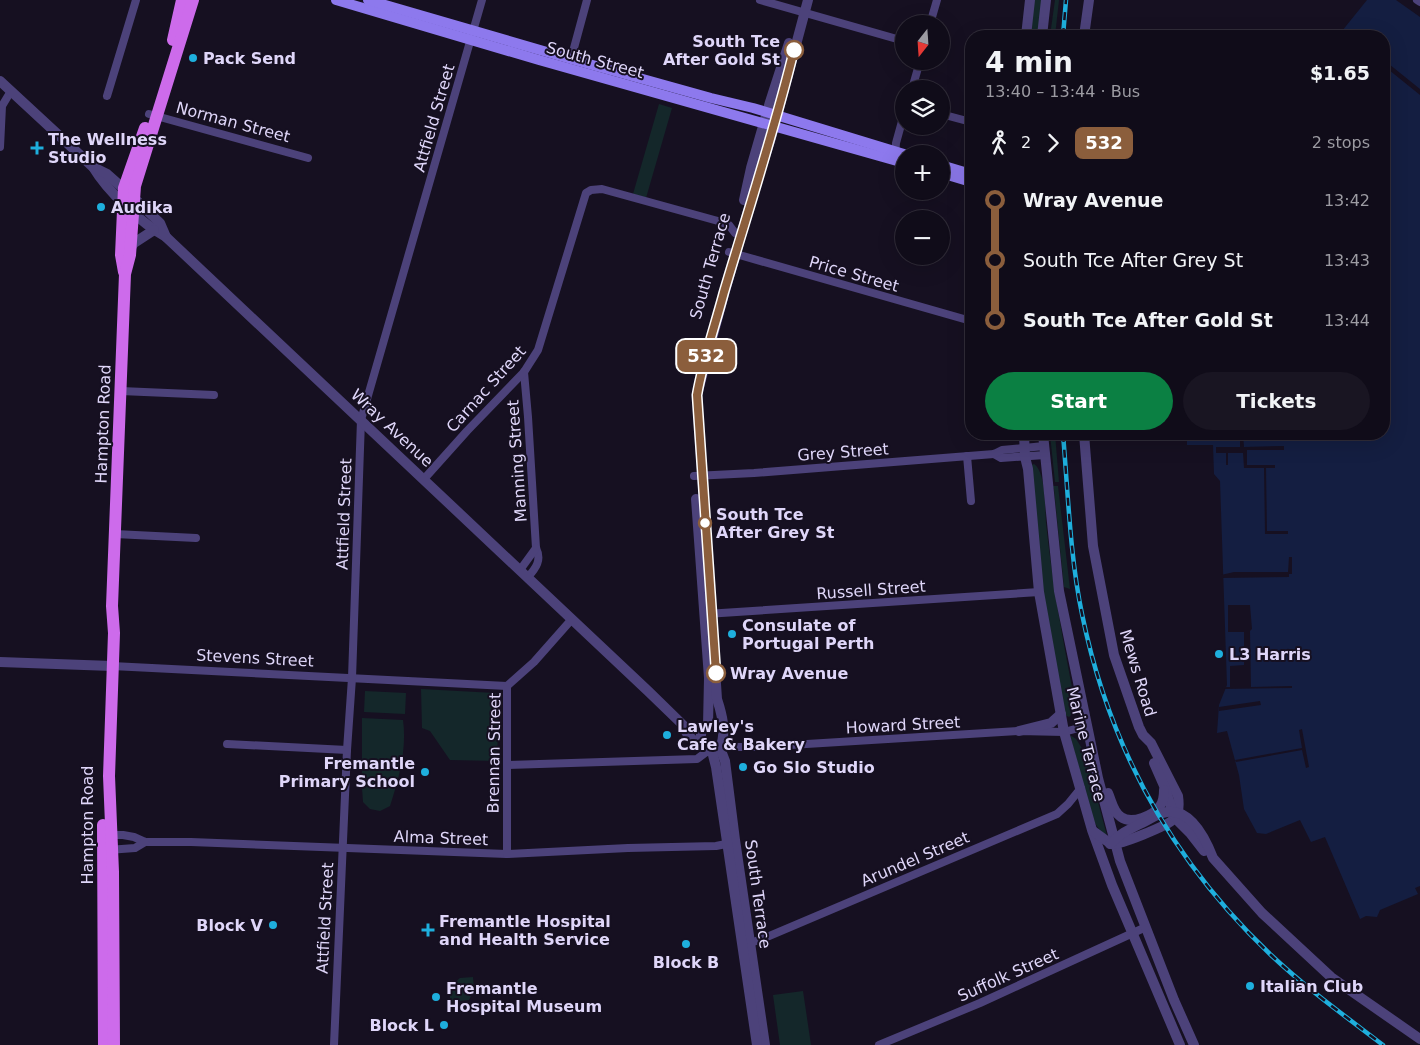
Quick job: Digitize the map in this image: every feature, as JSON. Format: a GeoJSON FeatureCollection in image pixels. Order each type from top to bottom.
{"type":"FeatureCollection","features":[{"type":"Feature","properties":{"kind":"main road","name":"Hampton Road"},"geometry":{"type":"LineString","coordinates":[[125,274],[121,255],[126,195],[135,186],[173,42],[182,0]]}},
{"type":"Feature","properties":{"kind":"main road","name":"Hampton Road"},"geometry":{"type":"LineString","coordinates":[[153,115],[193,0]]}},
{"type":"Feature","properties":{"kind":"main road","name":"South Street"},"geometry":{"type":"LineString","coordinates":[[336,0],[384,6]]}},
{"type":"Feature","properties":{"kind":"main road","name":"South Street"},"geometry":{"type":"LineString","coordinates":[[368,0],[472,35],[895,156]]}},
{"type":"Feature","properties":{"kind":"main road","name":"South Street"},"geometry":{"type":"LineString","coordinates":[[472,35],[571,59],[765,118]]}},
{"type":"Feature","properties":{"kind":"main road"},"geometry":{"type":"LineString","coordinates":[[950,168],[965,172]]}},
{"type":"Feature","properties":{"kind":"main road"},"geometry":{"type":"LineString","coordinates":[[950,176],[965,180]]}},
{"type":"Feature","properties":{"kind":"main road","name":"Hampton Road"},"geometry":{"type":"LineString","coordinates":[[114,1045],[107,835],[108,666],[106,637],[112,606],[125,274],[130,250],[132,211],[126,195]]}},
{"type":"Feature","properties":{"kind":"main road","name":"Hampton Road"},"geometry":{"type":"LineString","coordinates":[[104,1045],[108,850]]}},
{"type":"Feature","properties":{"kind":"street"},"geometry":{"type":"LineString","coordinates":[[107,96],[136,0]]}},
{"type":"Feature","properties":{"kind":"street","name":"Attfield Street"},"geometry":{"type":"LineString","coordinates":[[334,1045],[342,849],[352,678],[361,420],[482,0]]}},
{"type":"Feature","properties":{"kind":"street"},"geometry":{"type":"LineString","coordinates":[[571,59],[587,0]]}},
{"type":"Feature","properties":{"kind":"street"},"geometry":{"type":"LineString","coordinates":[[760,0],[895,38]]}},
{"type":"Feature","properties":{"kind":"street","name":"South Terrace"},"geometry":{"type":"LineString","coordinates":[[713,749],[722,735],[723,718],[717,699],[708,614],[698,476],[697,395],[732,253],[776,121],[801,11],[801,0]]}},
{"type":"Feature","properties":{"kind":"street","name":"South Terrace"},"geometry":{"type":"LineString","coordinates":[[732,253],[735,233],[765,118],[801,11],[808,0]]}},
{"type":"Feature","properties":{"kind":"street"},"geometry":{"type":"LineString","coordinates":[[933,15],[937,0]]}},
{"type":"Feature","properties":{"kind":"street"},"geometry":{"type":"LineString","coordinates":[[1027,30],[1030,0]]}},
{"type":"Feature","properties":{"kind":"street"},"geometry":{"type":"LineString","coordinates":[[1043,30],[1046,0]]}},
{"type":"Feature","properties":{"kind":"street"},"geometry":{"type":"LineString","coordinates":[[1085,30],[1089,0]]}},
{"type":"Feature","properties":{"kind":"street","name":"Wray Avenue"},"geometry":{"type":"LineString","coordinates":[[0,81],[93,167],[102,182],[126,195],[160,223],[166,237]]}},
{"type":"Feature","properties":{"kind":"street"},"geometry":{"type":"LineString","coordinates":[[0,147],[2,106],[11,91]]}},
{"type":"Feature","properties":{"kind":"street","name":"Norman Street"},"geometry":{"type":"LineString","coordinates":[[153,115],[308,158]]}},
{"type":"Feature","properties":{"kind":"street"},"geometry":{"type":"LineString","coordinates":[[950,116],[965,120]]}},
{"type":"Feature","properties":{"kind":"street","name":"Carnac Street"},"geometry":{"type":"LineString","coordinates":[[424,479],[524,372],[538,350],[586,193],[591,190],[602,189],[718,221],[729,226],[735,233]]}},
{"type":"Feature","properties":{"kind":"street","name":"Wray Avenue"},"geometry":{"type":"LineString","coordinates":[[132,211],[154,230],[166,237],[424,479],[683,725],[684,731],[713,749]]}},
{"type":"Feature","properties":{"kind":"street"},"geometry":{"type":"LineString","coordinates":[[130,250],[134,242],[154,230]]}},
{"type":"Feature","properties":{"kind":"street","name":"Price Street"},"geometry":{"type":"LineString","coordinates":[[732,253],[965,319]]}},
{"type":"Feature","properties":{"kind":"street","name":"Manning Street"},"geometry":{"type":"LineString","coordinates":[[524,372],[536,548],[539,554],[536,568],[528,577]]}},
{"type":"Feature","properties":{"kind":"street"},"geometry":{"type":"LineString","coordinates":[[121,391],[214,395]]}},
{"type":"Feature","properties":{"kind":"street","name":"Marine Terrace"},"geometry":{"type":"LineString","coordinates":[[1024,440],[1039,592],[1064,732],[1092,830],[1112,885],[1180,1045]]}},
{"type":"Feature","properties":{"kind":"street","name":"Marine Terrace"},"geometry":{"type":"LineString","coordinates":[[1043,440],[1059,591],[1098,778],[1120,861],[1174,1000],[1194,1045]]}},
{"type":"Feature","properties":{"kind":"street","name":"Mews Road"},"geometry":{"type":"LineString","coordinates":[[1084,440],[1093,546],[1114,655],[1143,735],[1151,743],[1178,796],[1177,817]]}},
{"type":"Feature","properties":{"kind":"street","name":"Grey Street"},"geometry":{"type":"LineString","coordinates":[[698,476],[994,454],[1001,458],[1024,452],[1044,451]]}},
{"type":"Feature","properties":{"kind":"street"},"geometry":{"type":"LineString","coordinates":[[967,456],[971,501]]}},
{"type":"Feature","properties":{"kind":"street"},"geometry":{"type":"LineString","coordinates":[[115,534],[196,538]]}},
{"type":"Feature","properties":{"kind":"street"},"geometry":{"type":"LineString","coordinates":[[520,570],[536,548]]}},
{"type":"Feature","properties":{"kind":"street","name":"Russell Street"},"geometry":{"type":"LineString","coordinates":[[708,614],[1039,592]]}},
{"type":"Feature","properties":{"kind":"street","name":"South Terrace"},"geometry":{"type":"LineString","coordinates":[[708,614],[709,678],[705,727],[700,740],[725,760],[731,843],[757,1045]]}},
{"type":"Feature","properties":{"kind":"street","name":"Brennan Street"},"geometry":{"type":"LineString","coordinates":[[506,854],[508,686],[534,662],[572,619]]}},
{"type":"Feature","properties":{"kind":"street","name":"Stevens Street"},"geometry":{"type":"LineString","coordinates":[[0,662],[508,686]]}},
{"type":"Feature","properties":{"kind":"street"},"geometry":{"type":"LineString","coordinates":[[1019,731],[1051,723],[1061,714]]}},
{"type":"Feature","properties":{"kind":"street"},"geometry":{"type":"LineString","coordinates":[[683,725],[717,729],[722,735]]}},
{"type":"Feature","properties":{"kind":"street","name":"Howard Street"},"geometry":{"type":"LineString","coordinates":[[713,749],[1019,731],[1064,732],[1086,726]]}},
{"type":"Feature","properties":{"kind":"street"},"geometry":{"type":"LineString","coordinates":[[1143,735],[1144,744],[1177,817]]}},
{"type":"Feature","properties":{"kind":"street"},"geometry":{"type":"LineString","coordinates":[[227,744],[347,750]]}},
{"type":"Feature","properties":{"kind":"street"},"geometry":{"type":"LineString","coordinates":[[508,765],[697,759],[713,749]]}},
{"type":"Feature","properties":{"kind":"street"},"geometry":{"type":"LineString","coordinates":[[1098,778],[1120,817],[1132,820],[1146,816]]}},
{"type":"Feature","properties":{"kind":"street"},"geometry":{"type":"LineString","coordinates":[[1112,885],[1113,879],[1106,851],[1121,831],[1160,807],[1164,797],[1162,783]]}},
{"type":"Feature","properties":{"kind":"street","name":"Arundel Street"},"geometry":{"type":"LineString","coordinates":[[750,943],[1057,814],[1081,788]]}},
{"type":"Feature","properties":{"kind":"street"},"geometry":{"type":"LineString","coordinates":[[1114,841],[1158,815],[1167,812],[1196,827],[1213,858],[1262,913],[1331,977],[1420,1039]]}},
{"type":"Feature","properties":{"kind":"street"},"geometry":{"type":"LineString","coordinates":[[1092,830],[1099,837],[1114,841],[1129,840],[1177,817]]}},
{"type":"Feature","properties":{"kind":"street","name":"Alma Street"},"geometry":{"type":"LineString","coordinates":[[107,835],[134,838],[145,842],[199,842],[506,854],[716,846],[731,843]]}},
{"type":"Feature","properties":{"kind":"street"},"geometry":{"type":"LineString","coordinates":[[1120,861],[1124,847],[1129,840]]}},
{"type":"Feature","properties":{"kind":"street","name":"Alma Street"},"geometry":{"type":"LineString","coordinates":[[108,850],[135,848],[145,842]]}},
{"type":"Feature","properties":{"kind":"street","name":"South Terrace"},"geometry":{"type":"LineString","coordinates":[[731,843],[750,943],[765,1045]]}},
{"type":"Feature","properties":{"kind":"street","name":"Suffolk Street"},"geometry":{"type":"LineString","coordinates":[[879,1045],[980,1003],[1133,935],[1146,927]]}},
{"type":"Feature","properties":{"kind":"green space"},"geometry":{"type":"Polygon","coordinates":[[[1032,0],[1044,0],[1041,30],[1029,30],[1032,0]]]}},
{"type":"Feature","properties":{"kind":"green space"},"geometry":{"type":"Polygon","coordinates":[[[1055,0],[1059,0],[1056,30],[1051,30],[1055,0]]]}},
{"type":"Feature","properties":{"kind":"green space"},"geometry":{"type":"Polygon","coordinates":[[[659,104],[672,108],[646,198],[633,194],[659,104]]]}},
{"type":"Feature","properties":{"kind":"green space"},"geometry":{"type":"Polygon","coordinates":[[[1051,440],[1056,440],[1059,482],[1055,482],[1051,440]]]}},
{"type":"Feature","properties":{"kind":"green space"},"geometry":{"type":"Polygon","coordinates":[[[1034,464],[1038,468],[1043,482],[1051,567],[1074,698],[1073,709],[1069,717],[1065,715],[1043,596],[1031,465],[1034,464]]]}},
{"type":"Feature","properties":{"kind":"green space"},"geometry":{"type":"Polygon","coordinates":[[[1052,486],[1058,486],[1070,589],[1064,587],[1054,489],[1052,486]]]}},
{"type":"Feature","properties":{"kind":"green space"},"geometry":{"type":"Polygon","coordinates":[[[421,689],[495,693],[499,696],[497,761],[450,760],[430,731],[422,728],[421,689]]]}},
{"type":"Feature","properties":{"kind":"green space"},"geometry":{"type":"Polygon","coordinates":[[[365,691],[406,693],[405,714],[364,712],[365,691]]]}},
{"type":"Feature","properties":{"kind":"green space"},"geometry":{"type":"Polygon","coordinates":[[[362,718],[403,720],[404,742],[399,774],[390,806],[380,811],[370,809],[363,802],[362,718]]]}},
{"type":"Feature","properties":{"kind":"green space"},"geometry":{"type":"Polygon","coordinates":[[[1070,735],[1076,739],[1085,753],[1107,836],[1098,827],[1091,815],[1070,735]]]}},
{"type":"Feature","properties":{"kind":"green space"},"geometry":{"type":"Polygon","coordinates":[[[473,977],[474,990],[469,1000],[450,1002],[450,986],[460,978],[473,977]]]}},
{"type":"Feature","properties":{"kind":"green space"},"geometry":{"type":"Polygon","coordinates":[[[803,991],[811,1045],[780,1045],[773,995],[803,991]]]}},
{"type":"Feature","properties":{"kind":"water"},"geometry":{"type":"Polygon","coordinates":[[[1367,0],[1396,0],[1420,17],[1420,886],[1415,888],[1418,894],[1380,910],[1377,917],[1366,916],[1360,919],[1325,837],[1311,842],[1300,820],[1266,834],[1257,833],[1244,809],[1239,775],[1227,731],[1217,733],[1219,705],[1227,685],[1220,481],[1214,474],[1213,445],[1187,445],[1187,440],[1390,440],[1390,30],[1343,30],[1367,0]]]}},
{"type":"Feature","properties":{"kind":"pier"},"geometry":{"type":"Polygon","coordinates":[[[1390,65],[1420,89],[1420,95],[1390,71],[1390,65]]]}},
{"type":"Feature","properties":{"kind":"pier"},"geometry":{"type":"Polygon","coordinates":[[[1240,440],[1243,440],[1244,447],[1284,446],[1284,450],[1247,450],[1247,465],[1275,465],[1275,468],[1266,468],[1267,531],[1288,531],[1288,534],[1265,534],[1264,468],[1244,468],[1243,453],[1228,453],[1228,465],[1226,465],[1226,453],[1216,453],[1216,447],[1240,447],[1240,440]]]}},
{"type":"Feature","properties":{"kind":"pier"},"geometry":{"type":"Polygon","coordinates":[[[1289,557],[1292,557],[1292,574],[1289,574],[1289,577],[1221,578],[1221,575],[1234,572],[1288,572],[1289,557]]]}},
{"type":"Feature","properties":{"kind":"pier"},"geometry":{"type":"Polygon","coordinates":[[[1228,605],[1250,605],[1252,629],[1250,631],[1251,687],[1292,686],[1292,688],[1222,689],[1223,687],[1230,687],[1230,666],[1244,665],[1244,632],[1228,632],[1228,605]]]}},
{"type":"Feature","properties":{"kind":"pier"},"geometry":{"type":"Polygon","coordinates":[[[1260,701],[1261,705],[1219,711],[1219,707],[1260,701]]]}},
{"type":"Feature","properties":{"kind":"pier"},"geometry":{"type":"Polygon","coordinates":[[[1302,729],[1309,767],[1306,768],[1302,750],[1236,762],[1235,760],[1302,748],[1299,730],[1302,729]]]}},
{"type":"Feature","properties":{"kind":"railway"},"geometry":{"type":"LineString","coordinates":[[1064,30],[1066,0]]}},
{"type":"Feature","properties":{"kind":"railway"},"geometry":{"type":"LineString","coordinates":[[1063,440],[1072,547],[1082,614],[1094,663],[1109,710],[1128,756],[1150,800],[1175,841],[1204,881],[1236,919],[1271,955],[1298,979],[1383,1045]]}},
{"type":"Feature","properties":{"kind":"bus line","name":"532"},"geometry":{"type":"LineString","coordinates":[[716,673],[696,406],[697,395],[704,363],[771,138],[794,50]]}},
{"type":"Feature","properties":{"kind":"place","name":"South Tce After Gold St"},"geometry":{"type":"Point","coordinates":[794,50]}},
{"type":"Feature","properties":{"kind":"place","name":"Pack Send"},"geometry":{"type":"Point","coordinates":[193,58]}},
{"type":"Feature","properties":{"kind":"place","name":"The Wellness Studio"},"geometry":{"type":"Point","coordinates":[37,148]}},
{"type":"Feature","properties":{"kind":"place","name":"Audika"},"geometry":{"type":"Point","coordinates":[101,207]}},
{"type":"Feature","properties":{"kind":"place","name":"South Tce After Grey St"},"geometry":{"type":"Point","coordinates":[705,523]}},
{"type":"Feature","properties":{"kind":"place","name":"Consulate of Portugal Perth"},"geometry":{"type":"Point","coordinates":[732,634]}},
{"type":"Feature","properties":{"kind":"place","name":"L3 Harris"},"geometry":{"type":"Point","coordinates":[1219,654]}},
{"type":"Feature","properties":{"kind":"place","name":"Wray Avenue"},"geometry":{"type":"Point","coordinates":[716,673]}},
{"type":"Feature","properties":{"kind":"place","name":"Lawley's Cafe & Bakery"},"geometry":{"type":"Point","coordinates":[667,735]}},
{"type":"Feature","properties":{"kind":"place","name":"Go Slo Studio"},"geometry":{"type":"Point","coordinates":[743,767]}},
{"type":"Feature","properties":{"kind":"place","name":"Fremantle Primary School"},"geometry":{"type":"Point","coordinates":[425,772]}},
{"type":"Feature","properties":{"kind":"place","name":"Block V"},"geometry":{"type":"Point","coordinates":[273,925]}},
{"type":"Feature","properties":{"kind":"place","name":"Fremantle Hospital and Health Service"},"geometry":{"type":"Point","coordinates":[428,930]}},
{"type":"Feature","properties":{"kind":"place","name":"Block B"},"geometry":{"type":"Point","coordinates":[686,944]}},
{"type":"Feature","properties":{"kind":"place","name":"Italian Club"},"geometry":{"type":"Point","coordinates":[1250,986]}},
{"type":"Feature","properties":{"kind":"place","name":"Fremantle Hospital Museum"},"geometry":{"type":"Point","coordinates":[436,997]}},
{"type":"Feature","properties":{"kind":"place","name":"Block L"},"geometry":{"type":"Point","coordinates":[444,1025]}}]}
